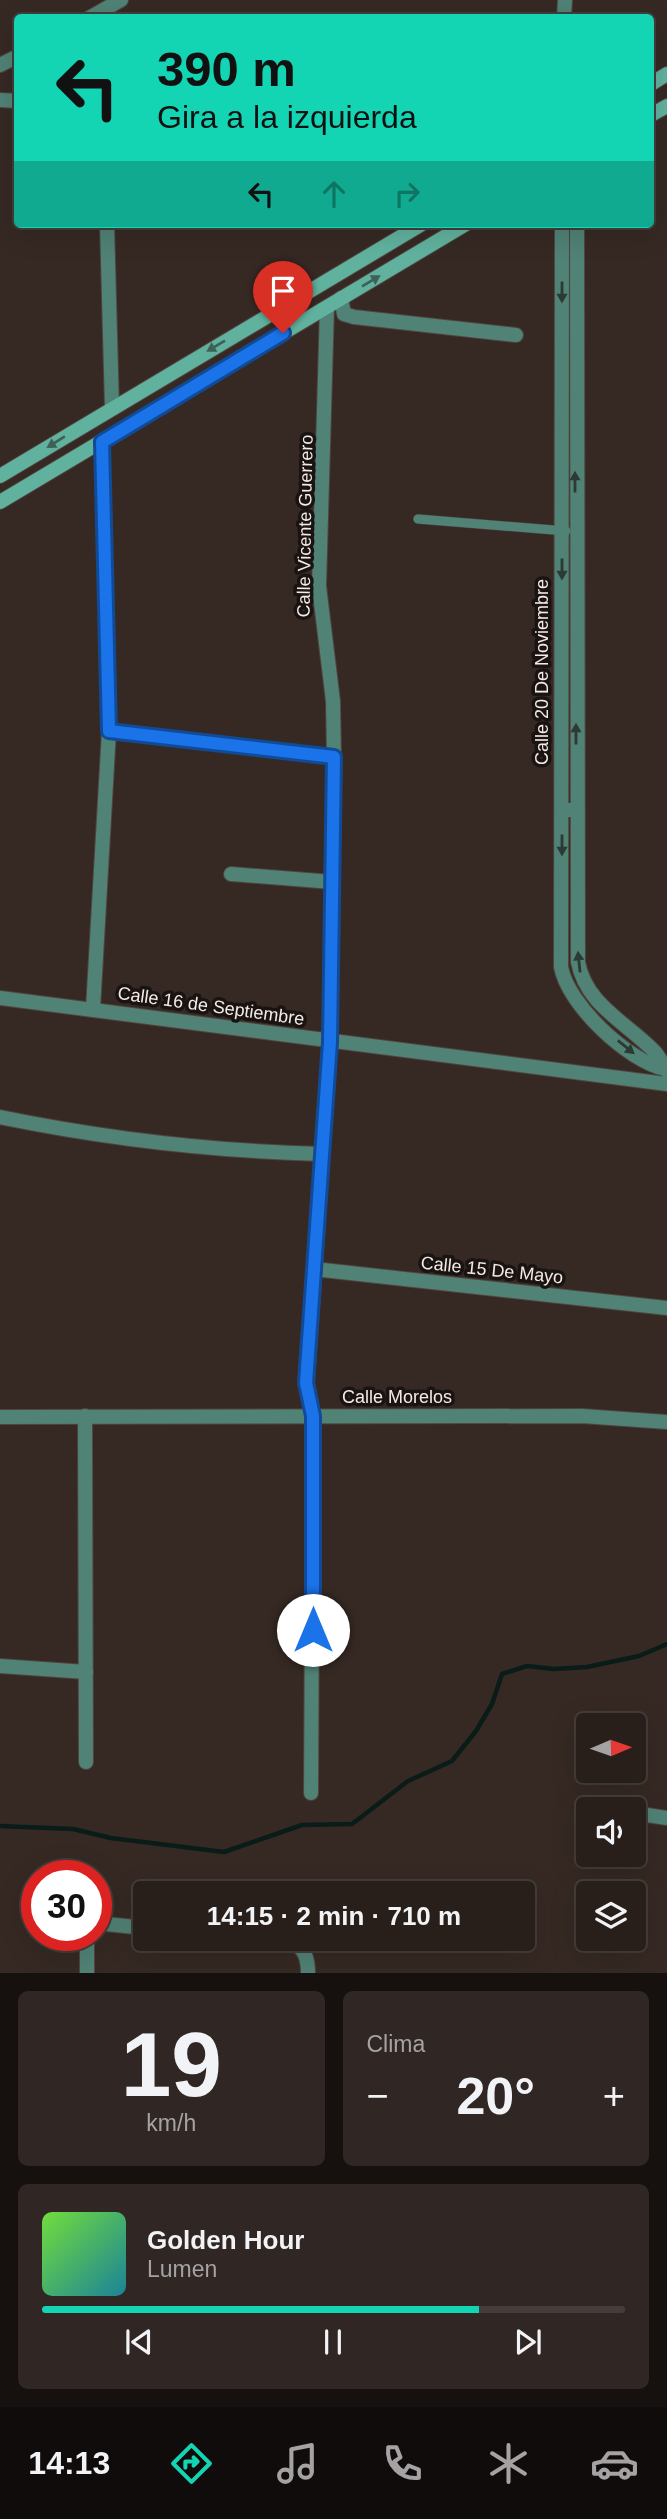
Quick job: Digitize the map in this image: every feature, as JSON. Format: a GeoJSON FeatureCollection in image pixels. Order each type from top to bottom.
{"type":"FeatureCollection","features":[{"type":"Feature","properties":{"kind":"main road"},"geometry":{"type":"LineString","coordinates":[[0,476],[415,228]]}},
{"type":"Feature","properties":{"kind":"main road"},"geometry":{"type":"LineString","coordinates":[[0,502],[459,228]]}},
{"type":"Feature","properties":{"kind":"street"},"geometry":{"type":"LineString","coordinates":[[96,14],[121,0]]}},
{"type":"Feature","properties":{"kind":"street"},"geometry":{"type":"LineString","coordinates":[[107,228],[112,408]]}},
{"type":"Feature","properties":{"kind":"street","name":"Calle 20 De Noviembre"},"geometry":{"type":"LineString","coordinates":[[562,228],[568,531],[569,810],[580,976],[596,1001],[657,1054],[666,1074]]}},
{"type":"Feature","properties":{"kind":"street","name":"Calle 20 De Noviembre"},"geometry":{"type":"LineString","coordinates":[[568,531],[577,228]]}},
{"type":"Feature","properties":{"kind":"street"},"geometry":{"type":"LineString","coordinates":[[341,298],[344,314],[354,317],[516,335]]}},
{"type":"Feature","properties":{"kind":"street","name":"Calle Vicente Guerrero"},"geometry":{"type":"LineString","coordinates":[[311,1793],[313,1416],[306,1383],[330,1042],[334,757],[333,701],[319,586],[327,307]]}},
{"type":"Feature","properties":{"kind":"street"},"geometry":{"type":"LineString","coordinates":[[93,1009],[109,731],[102,442]]}},
{"type":"Feature","properties":{"kind":"street"},"geometry":{"type":"LineString","coordinates":[[109,731],[334,757]]}},
{"type":"Feature","properties":{"kind":"street"},"geometry":{"type":"LineString","coordinates":[[231,874],[332,882]]}},
{"type":"Feature","properties":{"kind":"street","name":"Calle 16 de Septiembre"},"geometry":{"type":"LineString","coordinates":[[0,998],[330,1042],[666,1074]]}},
{"type":"Feature","properties":{"kind":"street"},"geometry":{"type":"LineString","coordinates":[[0,1117],[139,1143],[209,1150],[321,1154]]}},
{"type":"Feature","properties":{"kind":"street","name":"Calle 15 De Mayo"},"geometry":{"type":"LineString","coordinates":[[314,1269],[667,1308]]}},
{"type":"Feature","properties":{"kind":"street"},"geometry":{"type":"LineString","coordinates":[[85,1416],[86,1762]]}},
{"type":"Feature","properties":{"kind":"street","name":"Calle Morelos"},"geometry":{"type":"LineString","coordinates":[[0,1417],[582,1416],[667,1422]]}},
{"type":"Feature","properties":{"kind":"street"},"geometry":{"type":"LineString","coordinates":[[0,1666],[86,1672]]}},
{"type":"Feature","properties":{"kind":"street"},"geometry":{"type":"LineString","coordinates":[[646,1814],[667,1818]]}},
{"type":"Feature","properties":{"kind":"street"},"geometry":{"type":"LineString","coordinates":[[112,1925],[133,1927]]}},
{"type":"Feature","properties":{"kind":"street"},"geometry":{"type":"LineString","coordinates":[[87,1973],[88,1951]]}},
{"type":"Feature","properties":{"kind":"lane"},"geometry":{"type":"LineString","coordinates":[[418,519],[568,531]]}},
{"type":"Feature","properties":{"kind":"waterway"},"geometry":{"type":"LineString","coordinates":[[0,1826],[73,1829],[111,1838],[224,1852],[302,1825],[352,1824],[408,1781],[452,1761],[476,1731],[492,1704],[502,1674],[527,1666],[554,1669],[587,1667],[639,1656],[667,1644]]}},
{"type":"Feature","properties":{"kind":"route"},"geometry":{"type":"LineString","coordinates":[[283,333],[102,442],[104,610],[109,731],[334,757],[330,1042],[307,1340],[306,1383],[313,1416],[313,1630]]}}]}
